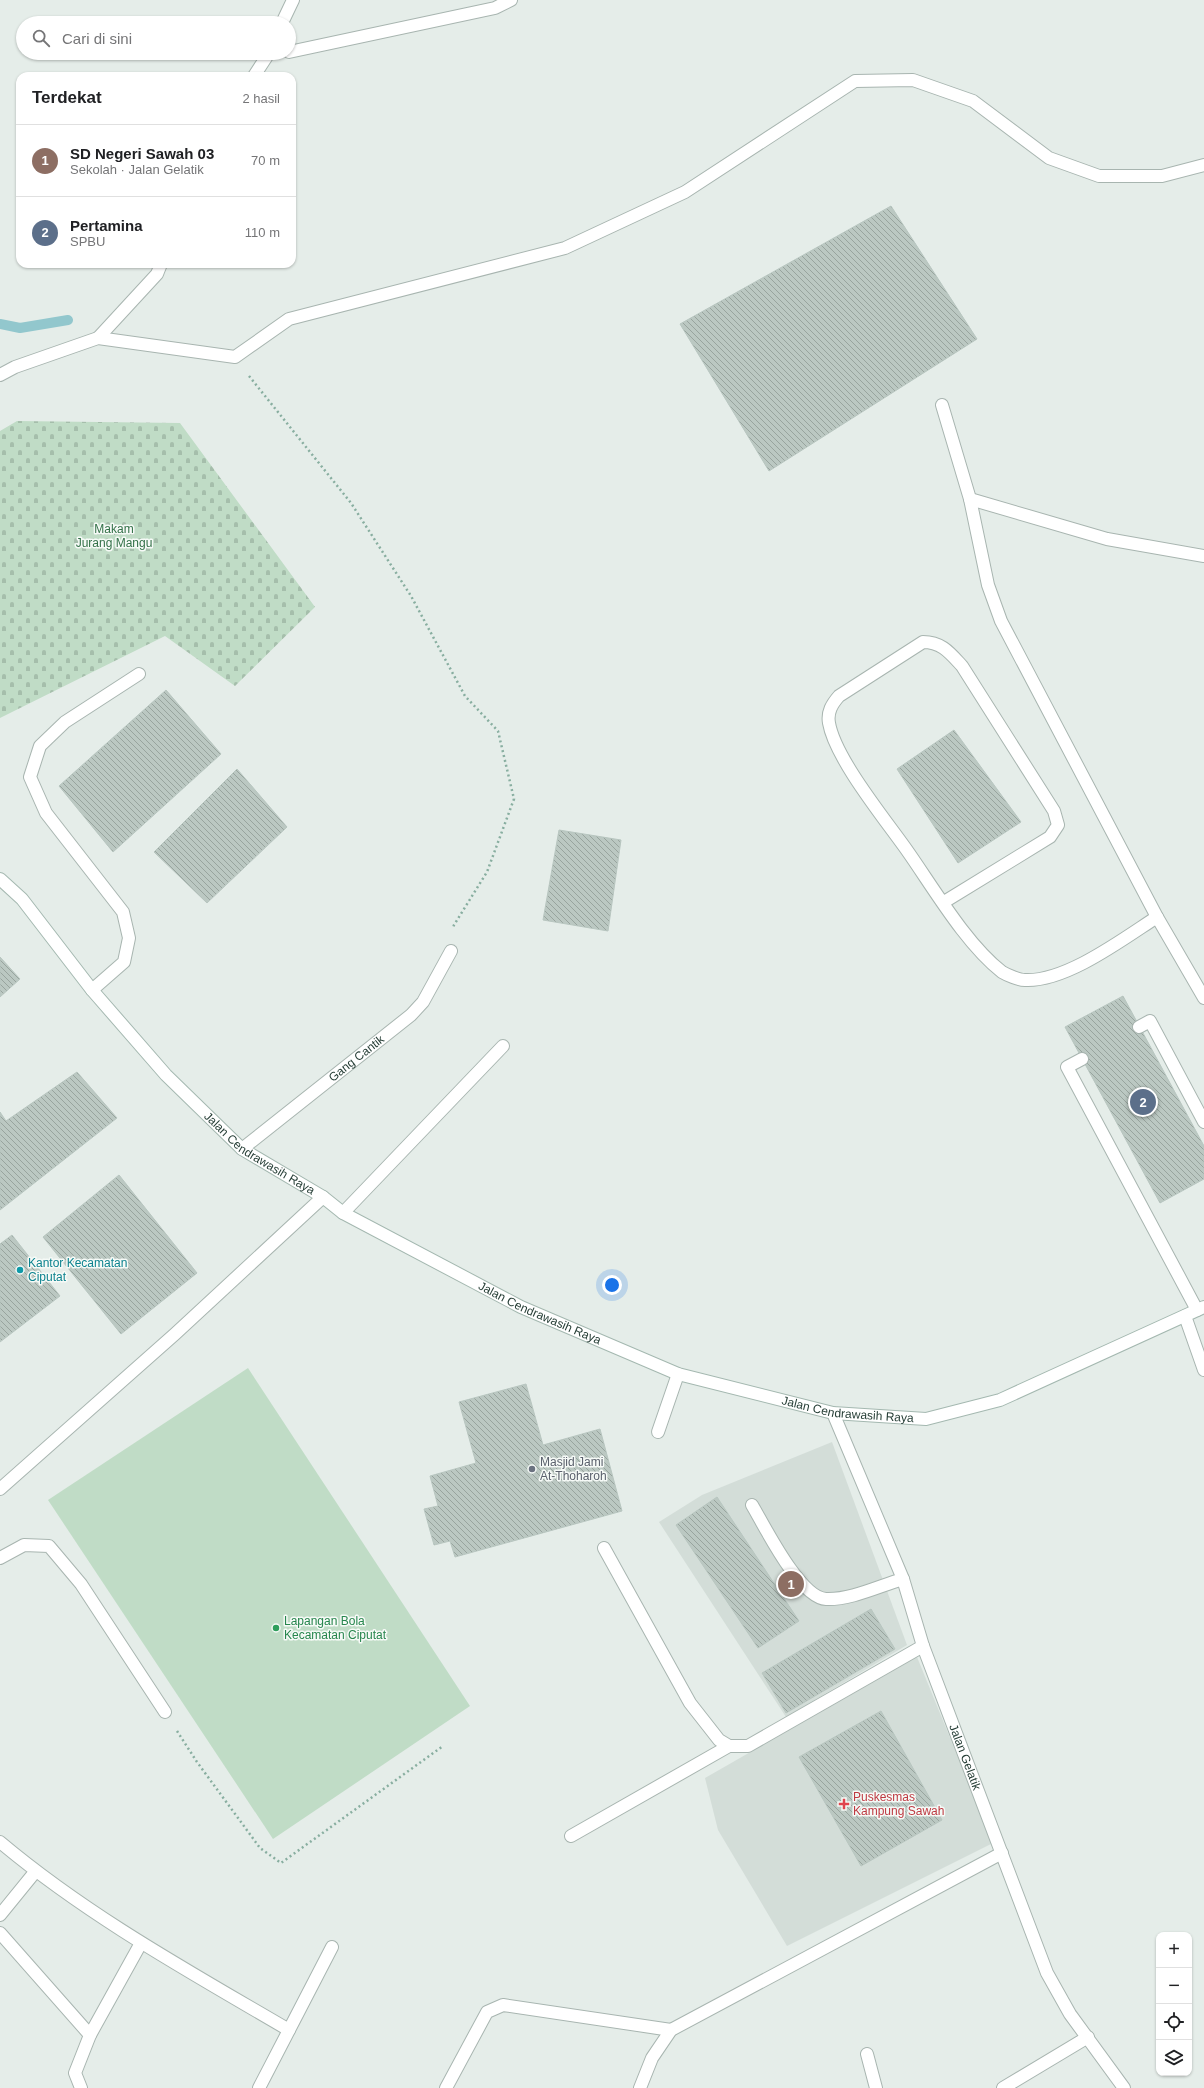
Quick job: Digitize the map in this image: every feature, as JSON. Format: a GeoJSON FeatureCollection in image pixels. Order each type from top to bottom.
{"type":"FeatureCollection","features":[{"type":"Feature","properties":{"kind":"street"},"geometry":{"type":"LineString","coordinates":[[285,16],[293,0]]}},
{"type":"Feature","properties":{"kind":"street"},"geometry":{"type":"LineString","coordinates":[[296,51],[495,8],[511,0]]}},
{"type":"Feature","properties":{"kind":"street"},"geometry":{"type":"LineString","coordinates":[[257,72],[265,60]]}},
{"type":"Feature","properties":{"kind":"street"},"geometry":{"type":"LineString","coordinates":[[0,375],[15,367],[98,338],[235,357],[289,319],[565,248],[685,192],[855,81],[913,80],[973,101],[1049,158],[1099,176],[1162,176],[1204,165]]}},
{"type":"Feature","properties":{"kind":"street"},"geometry":{"type":"LineString","coordinates":[[98,338],[156,274],[158,268]]}},
{"type":"Feature","properties":{"kind":"street"},"geometry":{"type":"LineString","coordinates":[[942,405],[970,499],[988,585],[1001,621],[1157,917],[1204,998]]}},
{"type":"Feature","properties":{"kind":"street"},"geometry":{"type":"LineString","coordinates":[[970,499],[1107,539],[1204,556]]}},
{"type":"Feature","properties":{"kind":"street"},"geometry":{"type":"LineString","coordinates":[[944,902],[1050,837],[1058,824],[1054,811],[962,666],[946,648],[934,642],[923,642],[839,696],[833,703],[829,712],[829,722],[840,753],[944,902],[965,931],[1003,973],[1024,980],[1051,976],[1094,958],[1157,917]]}},
{"type":"Feature","properties":{"kind":"street"},"geometry":{"type":"LineString","coordinates":[[92,990],[124,962],[129,938],[123,912],[46,813],[30,776],[40,746],[65,722],[140,674]]}},
{"type":"Feature","properties":{"kind":"street","name":"Jalan Cendrawasih Raya"},"geometry":{"type":"LineString","coordinates":[[0,879],[22,899],[92,990],[166,1075],[242,1149],[323,1198],[343,1212],[521,1307],[678,1374],[833,1413],[926,1419],[1000,1400],[1201,1308]]}},
{"type":"Feature","properties":{"kind":"street","name":"Gang Cantik"},"geometry":{"type":"LineString","coordinates":[[242,1149],[411,1015],[423,1002],[451,951]]}},
{"type":"Feature","properties":{"kind":"street"},"geometry":{"type":"LineString","coordinates":[[1139,1027],[1150,1021],[1204,1122]]}},
{"type":"Feature","properties":{"kind":"street"},"geometry":{"type":"LineString","coordinates":[[343,1212],[503,1046]]}},
{"type":"Feature","properties":{"kind":"street"},"geometry":{"type":"LineString","coordinates":[[1082,1058],[1067,1067],[1201,1308]]}},
{"type":"Feature","properties":{"kind":"street"},"geometry":{"type":"LineString","coordinates":[[0,1489],[175,1334],[323,1198]]}},
{"type":"Feature","properties":{"kind":"street"},"geometry":{"type":"LineString","coordinates":[[1185,1316],[1204,1370]]}},
{"type":"Feature","properties":{"kind":"street"},"geometry":{"type":"LineString","coordinates":[[658,1432],[678,1374]]}},
{"type":"Feature","properties":{"kind":"street","name":"Jalan Gelatik"},"geometry":{"type":"LineString","coordinates":[[833,1413],[903,1579],[923,1646],[1047,1973],[1070,2014],[1124,2088]]}},
{"type":"Feature","properties":{"kind":"street"},"geometry":{"type":"LineString","coordinates":[[752,1505],[797,1579],[817,1596],[824,1599],[840,1598],[903,1579]]}},
{"type":"Feature","properties":{"kind":"street"},"geometry":{"type":"LineString","coordinates":[[0,1558],[24,1545],[49,1546],[81,1584],[165,1712]]}},
{"type":"Feature","properties":{"kind":"street"},"geometry":{"type":"LineString","coordinates":[[604,1548],[690,1703],[719,1740],[729,1746]]}},
{"type":"Feature","properties":{"kind":"street"},"geometry":{"type":"LineString","coordinates":[[571,1836],[729,1746],[748,1746],[923,1646]]}},
{"type":"Feature","properties":{"kind":"street"},"geometry":{"type":"LineString","coordinates":[[0,1842],[35,1872],[142,1943],[289,2030]]}},
{"type":"Feature","properties":{"kind":"street"},"geometry":{"type":"LineString","coordinates":[[640,2088],[652,2058],[671,2030],[1002,1853]]}},
{"type":"Feature","properties":{"kind":"street"},"geometry":{"type":"LineString","coordinates":[[0,1915],[35,1872]]}},
{"type":"Feature","properties":{"kind":"street"},"geometry":{"type":"LineString","coordinates":[[0,1932],[90,2035]]}},
{"type":"Feature","properties":{"kind":"street"},"geometry":{"type":"LineString","coordinates":[[81,2088],[75,2073],[90,2035],[142,1943]]}},
{"type":"Feature","properties":{"kind":"street"},"geometry":{"type":"LineString","coordinates":[[259,2088],[332,1947]]}},
{"type":"Feature","properties":{"kind":"street"},"geometry":{"type":"LineString","coordinates":[[446,2088],[487,2012],[503,2005],[671,2030]]}},
{"type":"Feature","properties":{"kind":"street"},"geometry":{"type":"LineString","coordinates":[[1003,2088],[1088,2037]]}},
{"type":"Feature","properties":{"kind":"street"},"geometry":{"type":"LineString","coordinates":[[867,2054],[876,2088]]}},
{"type":"Feature","properties":{"kind":"path"},"geometry":{"type":"LineString","coordinates":[[235,357],[351,503],[411,596],[465,696],[498,731],[514,799],[487,872],[454,924],[451,951]]}},
{"type":"Feature","properties":{"kind":"path"},"geometry":{"type":"LineString","coordinates":[[165,1712],[197,1762],[260,1848],[281,1863],[443,1746]]}},
{"type":"Feature","properties":{"kind":"shaded area"},"geometry":{"type":"Polygon","coordinates":[[[832,1442],[907,1645],[786,1717],[659,1522],[702,1495],[832,1442]]]}},
{"type":"Feature","properties":{"kind":"shaded area","name":"Puskesmas Kampung Sawah"},"geometry":{"type":"Polygon","coordinates":[[[917,1657],[993,1843],[787,1946],[718,1830],[705,1778],[917,1657]]]}},
{"type":"Feature","properties":{"kind":"green space","name":"Makam Jurang Mangu"},"geometry":{"type":"Polygon","coordinates":[[[17,421],[180,423],[315,607],[235,686],[165,636],[0,718],[0,431],[17,421]]]}},
{"type":"Feature","properties":{"kind":"green space","name":"Lapangan Bola Kecamatan Ciputat"},"geometry":{"type":"Polygon","coordinates":[[[248,1368],[470,1706],[273,1839],[48,1500],[248,1368]]]}},
{"type":"Feature","properties":{"kind":"building"},"geometry":{"type":"Polygon","coordinates":[[[891,206],[977,339],[769,471],[680,324],[891,206]]]}},
{"type":"Feature","properties":{"kind":"building"},"geometry":{"type":"Polygon","coordinates":[[[166,690],[221,754],[113,852],[59,786],[166,690]]]}},
{"type":"Feature","properties":{"kind":"building"},"geometry":{"type":"Polygon","coordinates":[[[954,730],[1021,822],[958,863],[897,769],[954,730]]]}},
{"type":"Feature","properties":{"kind":"building"},"geometry":{"type":"Polygon","coordinates":[[[237,769],[287,827],[207,903],[154,852],[237,769]]]}},
{"type":"Feature","properties":{"kind":"building"},"geometry":{"type":"Polygon","coordinates":[[[559,830],[621,840],[608,931],[543,920],[559,830]]]}},
{"type":"Feature","properties":{"kind":"building"},"geometry":{"type":"Polygon","coordinates":[[[0,957],[20,979],[0,997],[0,957]]]}},
{"type":"Feature","properties":{"kind":"building"},"geometry":{"type":"Polygon","coordinates":[[[1123,996],[1204,1146],[1204,1179],[1160,1203],[1065,1027],[1123,996]]]}},
{"type":"Feature","properties":{"kind":"building"},"geometry":{"type":"Polygon","coordinates":[[[77,1072],[117,1118],[0,1210],[0,1112],[6,1121],[77,1072]]]}},
{"type":"Feature","properties":{"kind":"building"},"geometry":{"type":"Polygon","coordinates":[[[119,1175],[197,1273],[121,1334],[43,1237],[119,1175]]]}},
{"type":"Feature","properties":{"kind":"building","name":"Kantor Kecamatan Ciputat"},"geometry":{"type":"Polygon","coordinates":[[[12,1235],[60,1296],[0,1342],[0,1244],[12,1235]]]}},
{"type":"Feature","properties":{"kind":"building","name":"Masjid Jami At-Thoharoh"},"geometry":{"type":"Polygon","coordinates":[[[526,1384],[543,1445],[600,1429],[622,1511],[455,1557],[450,1541],[434,1545],[424,1509],[438,1506],[430,1476],[476,1463],[459,1402],[526,1384]]]}},
{"type":"Feature","properties":{"kind":"building"},"geometry":{"type":"Polygon","coordinates":[[[717,1497],[799,1621],[758,1648],[676,1525],[717,1497]]]}},
{"type":"Feature","properties":{"kind":"building"},"geometry":{"type":"Polygon","coordinates":[[[871,1609],[895,1649],[786,1713],[762,1673],[871,1609]]]}},
{"type":"Feature","properties":{"kind":"building"},"geometry":{"type":"Polygon","coordinates":[[[881,1711],[942,1820],[861,1866],[799,1757],[881,1711]]]}},
{"type":"Feature","properties":{"kind":"waterway"},"geometry":{"type":"LineString","coordinates":[[0,324],[20,328],[68,320]]}},
{"type":"Feature","properties":{"kind":"place","name":"Pertamina"},"geometry":{"type":"Point","coordinates":[1143,1102]}},
{"type":"Feature","properties":{"kind":"place","name":"Kantor Kecamatan Ciputat"},"geometry":{"type":"Point","coordinates":[20,1270]}},
{"type":"Feature","properties":{"kind":"place","name":"Masjid Jami At-Thoharoh"},"geometry":{"type":"Point","coordinates":[532,1469]}},
{"type":"Feature","properties":{"kind":"place","name":"SD Negeri Sawah 03"},"geometry":{"type":"Point","coordinates":[791,1584]}},
{"type":"Feature","properties":{"kind":"place","name":"Lapangan Bola Kecamatan Ciputat"},"geometry":{"type":"Point","coordinates":[276,1628]}},
{"type":"Feature","properties":{"kind":"place","name":"Puskesmas Kampung Sawah"},"geometry":{"type":"Point","coordinates":[844,1804]}}]}
